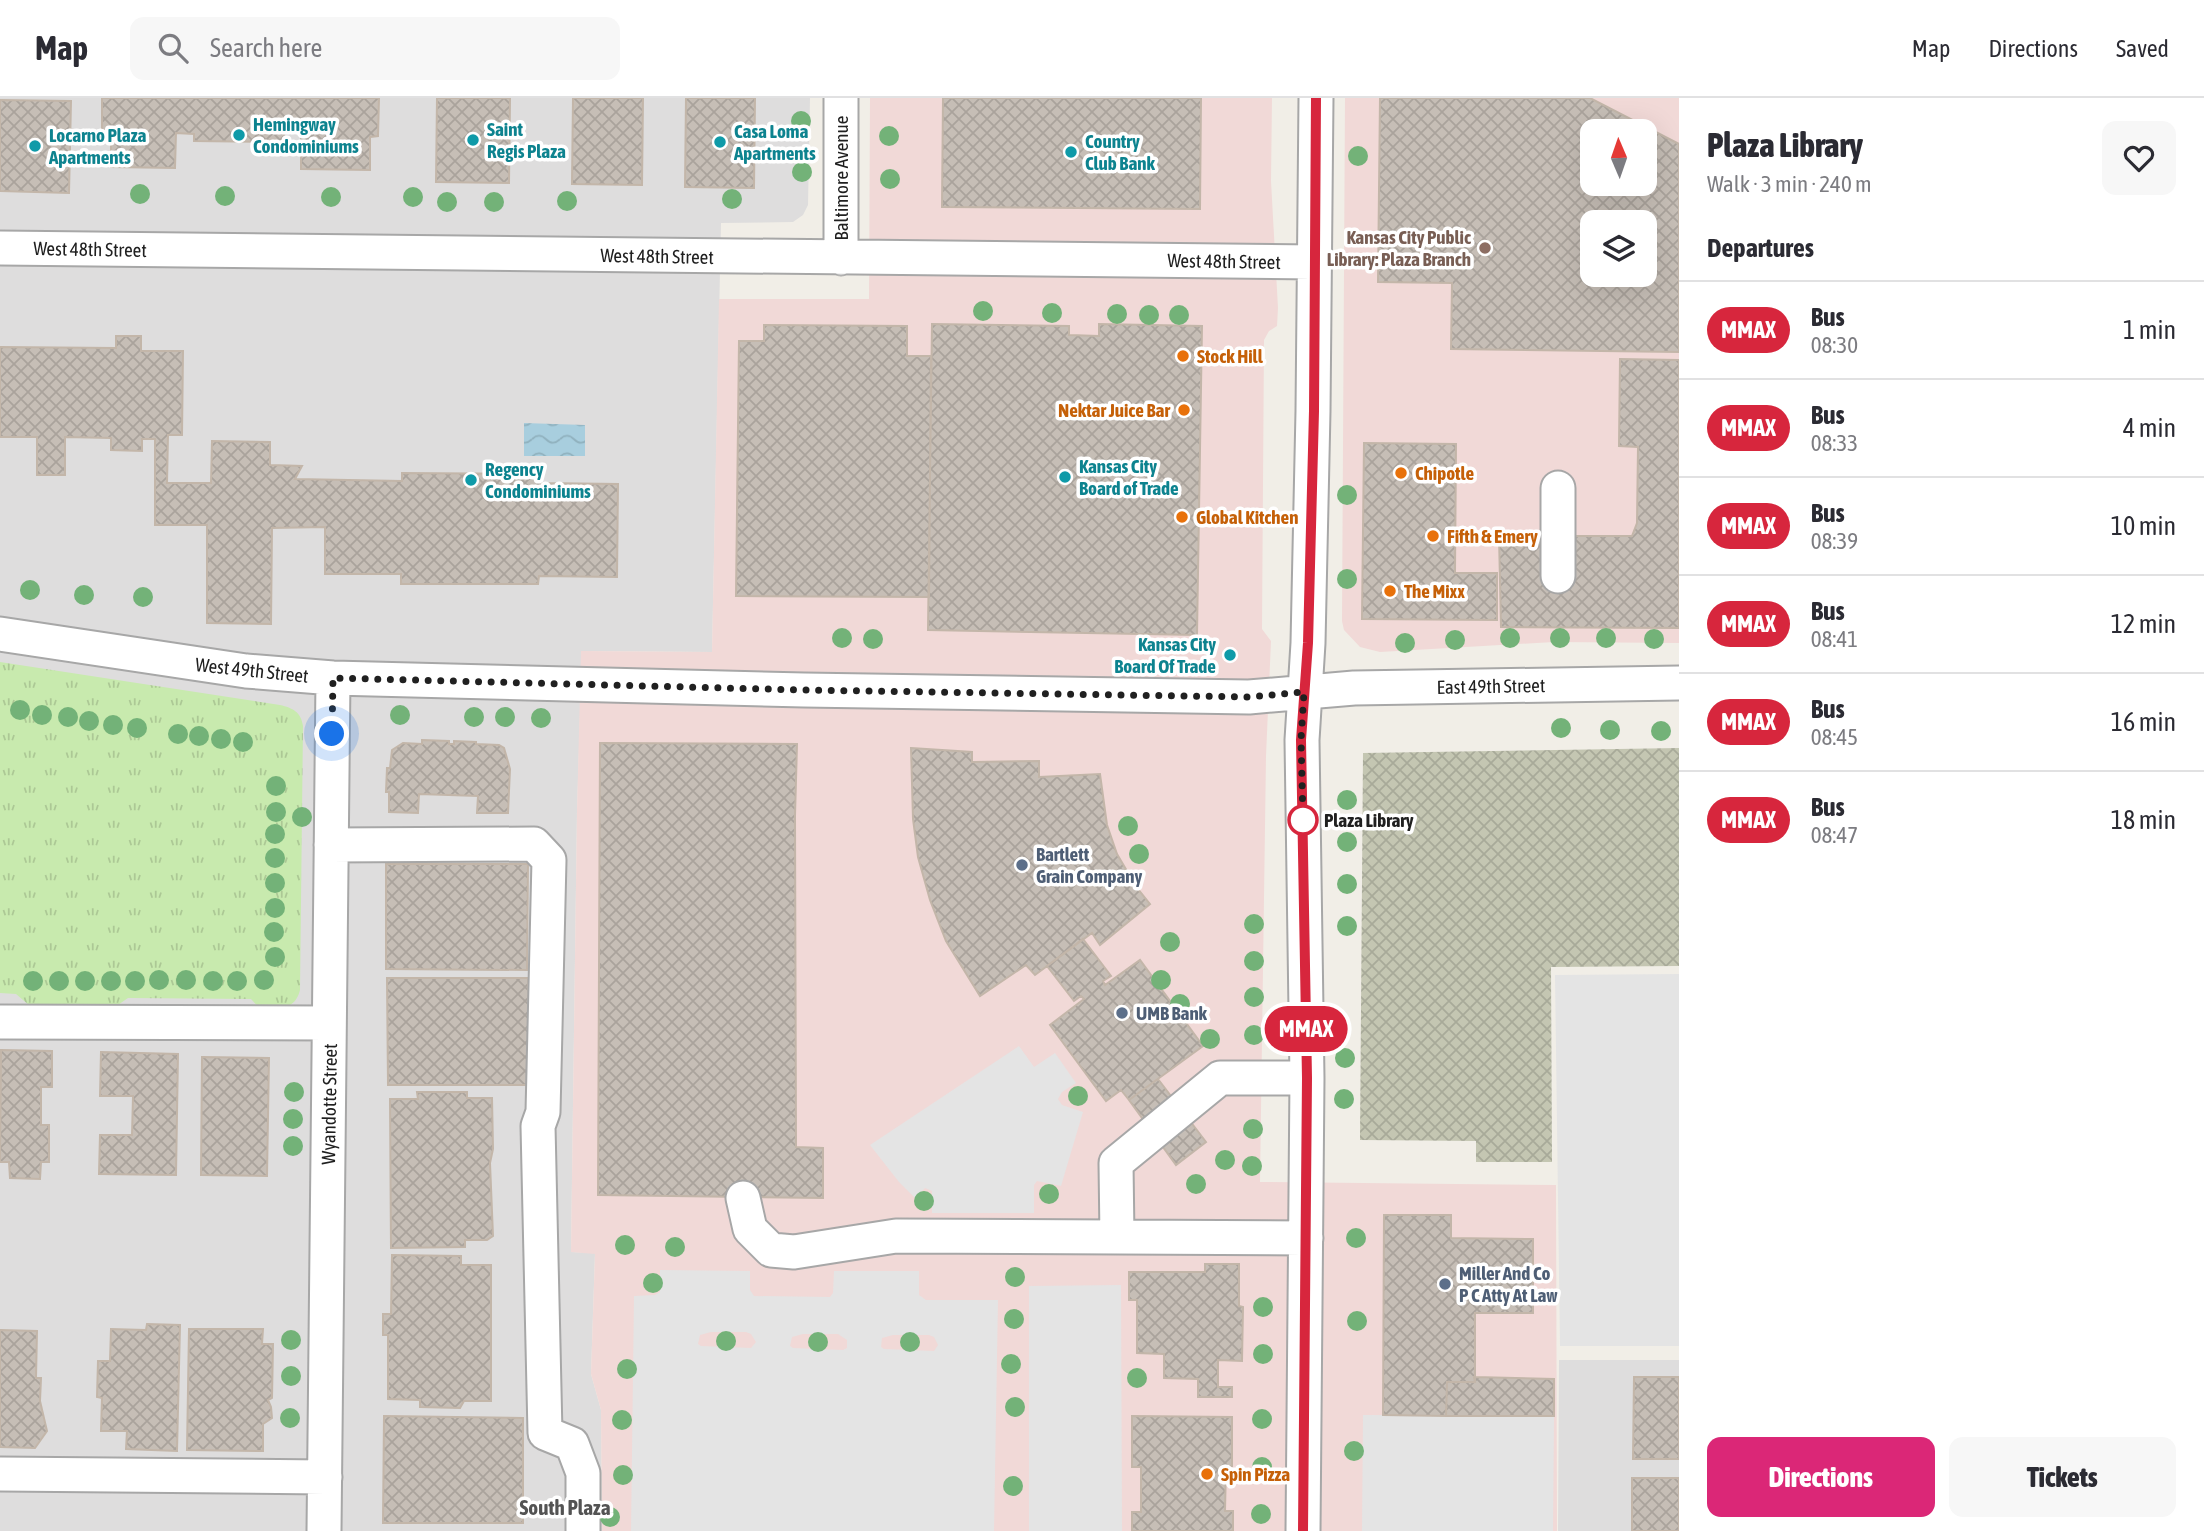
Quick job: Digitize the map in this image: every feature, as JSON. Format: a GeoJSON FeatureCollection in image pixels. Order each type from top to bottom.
{"type":"FeatureCollection","features":[{"type":"Feature","properties":{"kind":"street","name":"Baltimore Avenue"},"geometry":{"type":"LineString","coordinates":[[841,98],[841,258]]}},
{"type":"Feature","properties":{"kind":"street"},"geometry":{"type":"LineString","coordinates":[[1303,1531],[1307,1078],[1301,740],[1309,602],[1316,98]]}},
{"type":"Feature","properties":{"kind":"street","name":"West 48th Street"},"geometry":{"type":"LineString","coordinates":[[0,247],[1315,262]]}},
{"type":"Feature","properties":{"kind":"street"},"geometry":{"type":"LineString","coordinates":[[1558,488],[1558,576]]}},
{"type":"Feature","properties":{"kind":"street","name":"West 49th Street"},"geometry":{"type":"LineString","coordinates":[[0,634],[246,671],[333,678],[804,690],[1236,696],[1304,692]]}},
{"type":"Feature","properties":{"kind":"street","name":"Wyandotte Street"},"geometry":{"type":"LineString","coordinates":[[324,1531],[333,678]]}},
{"type":"Feature","properties":{"kind":"street","name":"East 49th Street"},"geometry":{"type":"LineString","coordinates":[[1304,692],[1354,688],[1679,683]]}},
{"type":"Feature","properties":{"kind":"street"},"geometry":{"type":"LineString","coordinates":[[331,845],[534,844],[549,860],[543,1112],[538,1126],[545,1433],[572,1444],[583,1473],[583,1531]]}},
{"type":"Feature","properties":{"kind":"street"},"geometry":{"type":"LineString","coordinates":[[0,1023],[329,1024]]}},
{"type":"Feature","properties":{"kind":"street"},"geometry":{"type":"LineString","coordinates":[[1117,1237],[1116,1163],[1220,1077],[1307,1078]]}},
{"type":"Feature","properties":{"kind":"street"},"geometry":{"type":"LineString","coordinates":[[743,1198],[750,1229],[771,1250],[794,1252],[896,1236],[1306,1238]]}},
{"type":"Feature","properties":{"kind":"street"},"geometry":{"type":"LineString","coordinates":[[0,1474],[325,1477]]}},
{"type":"Feature","properties":{"kind":"shaded area"},"geometry":{"type":"Polygon","coordinates":[[[0,98],[810,98],[808,205],[803,215],[793,222],[721,223],[712,652],[582,651],[571,1252],[595,1253],[591,1374],[601,1410],[602,1531],[0,1531],[0,98]]]}},
{"type":"Feature","properties":{"kind":"shaded area"},"geometry":{"type":"Polygon","coordinates":[[[870,98],[1272,98],[1271,181],[1278,308],[1277,326],[1269,331],[1264,340],[1262,629],[1271,641],[1266,756],[1260,1182],[1556,1185],[1557,1531],[602,1531],[601,1410],[591,1374],[595,1254],[571,1252],[581,651],[712,652],[719,299],[869,299],[870,98]]]}},
{"type":"Feature","properties":{"kind":"shaded area"},"geometry":{"type":"Polygon","coordinates":[[[1345,98],[1679,98],[1679,643],[1554,642],[1380,652],[1360,647],[1344,630],[1345,98]]]}},
{"type":"Feature","properties":{"kind":"shaded area"},"geometry":{"type":"Polygon","coordinates":[[[1679,748],[1679,966],[1551,967],[1552,1162],[1476,1162],[1476,1141],[1360,1140],[1363,753],[1679,748]]]}},
{"type":"Feature","properties":{"kind":"shaded area"},"geometry":{"type":"Polygon","coordinates":[[[1679,974],[1679,1346],[1560,1346],[1555,975],[1679,974]]]}},
{"type":"Feature","properties":{"kind":"shaded area"},"geometry":{"type":"Polygon","coordinates":[[[1019,1046],[1034,1067],[1055,1053],[1076,1083],[1062,1092],[1058,1099],[1062,1105],[1083,1112],[1061,1186],[1037,1181],[1034,1185],[1034,1213],[932,1213],[932,1191],[925,1188],[915,1198],[870,1145],[1019,1046]]]}},
{"type":"Feature","properties":{"kind":"shaded area"},"geometry":{"type":"Polygon","coordinates":[[[660,1270],[750,1271],[750,1290],[754,1296],[830,1297],[833,1293],[834,1271],[919,1271],[919,1295],[926,1300],[998,1300],[994,1531],[631,1531],[634,1296],[655,1295],[660,1292],[660,1270]],[[711,1332],[700,1335],[698,1344],[751,1348],[756,1342],[751,1334],[746,1332],[711,1332]],[[803,1334],[792,1337],[790,1346],[793,1348],[847,1348],[847,1340],[838,1334],[803,1334]],[[893,1335],[882,1338],[881,1347],[884,1349],[934,1351],[938,1345],[934,1337],[929,1335],[893,1335]]]}},
{"type":"Feature","properties":{"kind":"shaded area"},"geometry":{"type":"Polygon","coordinates":[[[1121,1285],[1122,1531],[1029,1531],[1029,1286],[1121,1285]]]}},
{"type":"Feature","properties":{"kind":"shaded area"},"geometry":{"type":"Polygon","coordinates":[[[1559,1360],[1679,1360],[1679,1531],[1558,1531],[1559,1360]]]}},
{"type":"Feature","properties":{"kind":"shaded area"},"geometry":{"type":"Polygon","coordinates":[[[1363,1415],[1554,1416],[1553,1531],[1362,1531],[1363,1415]]]}},
{"type":"Feature","properties":{"kind":"green space"},"geometry":{"type":"Polygon","coordinates":[[[0,662],[280,705],[298,714],[303,726],[300,990],[294,1002],[285,1007],[260,1009],[251,999],[128,998],[115,1007],[30,1006],[16,994],[0,993],[0,662]]]}},
{"type":"Feature","properties":{"kind":"water"},"geometry":{"type":"Polygon","coordinates":[[[524,423],[585,425],[585,456],[524,456],[524,423]]]}},
{"type":"Feature","properties":{"kind":"building","name":"Hemingway Condominiums"},"geometry":{"type":"Polygon","coordinates":[[[102,98],[379,98],[378,136],[370,137],[370,170],[301,169],[301,133],[284,133],[284,142],[194,141],[194,134],[176,133],[175,168],[111,167],[111,132],[102,132],[102,98]]]}},
{"type":"Feature","properties":{"kind":"building","name":"Saint Regis Plaza"},"geometry":{"type":"Polygon","coordinates":[[[437,98],[510,98],[509,183],[436,182],[437,98]]]}},
{"type":"Feature","properties":{"kind":"building"},"geometry":{"type":"Polygon","coordinates":[[[573,98],[643,98],[642,185],[572,184],[573,98]]]}},
{"type":"Feature","properties":{"kind":"building","name":"Casa Loma Apartments"},"geometry":{"type":"Polygon","coordinates":[[[686,98],[755,98],[754,188],[685,187],[686,98]]]}},
{"type":"Feature","properties":{"kind":"building","name":"Country Club Bank"},"geometry":{"type":"Polygon","coordinates":[[[943,98],[1201,98],[1200,209],[942,207],[943,98]]]}},
{"type":"Feature","properties":{"kind":"building","name":"Kansas City Public Library: Plaza Branch"},"geometry":{"type":"Polygon","coordinates":[[[1380,98],[1590,98],[1631,119],[1580,119],[1580,196],[1657,196],[1657,133],[1679,144],[1679,352],[1451,349],[1452,283],[1378,282],[1380,98]]]}},
{"type":"Feature","properties":{"kind":"building","name":"Locarno Plaza Apartments"},"geometry":{"type":"Polygon","coordinates":[[[0,100],[71,101],[69,193],[0,191],[0,100]]]}},
{"type":"Feature","properties":{"kind":"building","name":"Kansas City Board of Trade"},"geometry":{"type":"Polygon","coordinates":[[[932,324],[1069,326],[1069,335],[1099,336],[1099,324],[1202,326],[1197,635],[928,630],[932,324]]]}},
{"type":"Feature","properties":{"kind":"building"},"geometry":{"type":"Polygon","coordinates":[[[764,325],[907,326],[907,356],[931,356],[929,597],[736,596],[739,341],[764,341],[764,325]]]}},
{"type":"Feature","properties":{"kind":"building","name":"Regency Condominiums"},"geometry":{"type":"Polygon","coordinates":[[[116,336],[141,336],[141,351],[183,351],[182,435],[168,435],[167,483],[211,483],[212,441],[270,442],[270,465],[302,466],[295,479],[402,481],[402,473],[541,474],[541,483],[618,484],[617,577],[539,576],[538,584],[401,584],[401,574],[325,574],[325,527],[272,528],[271,624],[207,623],[207,525],[155,525],[155,439],[142,439],[142,451],[111,450],[111,438],[65,437],[65,475],[37,475],[37,437],[0,437],[0,347],[116,348],[116,336]]]}},
{"type":"Feature","properties":{"kind":"building"},"geometry":{"type":"Polygon","coordinates":[[[1620,359],[1679,360],[1679,628],[1501,627],[1499,536],[1632,536],[1637,523],[1638,447],[1619,446],[1620,359]]]}},
{"type":"Feature","properties":{"kind":"building"},"geometry":{"type":"Polygon","coordinates":[[[1364,443],[1456,444],[1455,573],[1497,573],[1497,620],[1362,619],[1364,443]]]}},
{"type":"Feature","properties":{"kind":"building"},"geometry":{"type":"Polygon","coordinates":[[[422,740],[449,741],[449,744],[454,744],[454,741],[476,742],[504,748],[510,769],[508,813],[477,813],[478,796],[419,794],[418,813],[389,812],[387,768],[390,768],[392,750],[403,743],[422,744],[422,740]]]}},
{"type":"Feature","properties":{"kind":"building"},"geometry":{"type":"Polygon","coordinates":[[[600,743],[797,744],[796,1147],[823,1148],[823,1198],[598,1195],[600,743]]]}},
{"type":"Feature","properties":{"kind":"building","name":"Bartlett Grain Company"},"geometry":{"type":"Polygon","coordinates":[[[911,748],[972,752],[972,762],[1039,761],[1039,777],[1100,774],[1107,825],[1117,854],[1150,904],[1100,945],[1092,933],[1035,975],[1026,965],[980,996],[946,941],[930,900],[918,857],[913,819],[911,748]]]}},
{"type":"Feature","properties":{"kind":"building"},"geometry":{"type":"Polygon","coordinates":[[[386,864],[528,864],[527,970],[386,969],[386,864]]]}},
{"type":"Feature","properties":{"kind":"building","name":"UMB Bank"},"geometry":{"type":"Polygon","coordinates":[[[1083,939],[1111,976],[1103,981],[1105,985],[1140,960],[1203,1046],[1129,1100],[1121,1090],[1106,1101],[1050,1025],[1084,999],[1081,996],[1074,1001],[1047,966],[1083,939]]]}},
{"type":"Feature","properties":{"kind":"building"},"geometry":{"type":"Polygon","coordinates":[[[387,978],[528,978],[529,1085],[388,1085],[387,978]]]}},
{"type":"Feature","properties":{"kind":"building"},"geometry":{"type":"Polygon","coordinates":[[[1,1050],[52,1051],[52,1087],[41,1087],[41,1125],[49,1125],[49,1162],[41,1162],[40,1179],[10,1178],[9,1162],[0,1162],[1,1050]]]}},
{"type":"Feature","properties":{"kind":"building"},"geometry":{"type":"Polygon","coordinates":[[[101,1052],[178,1054],[176,1175],[99,1174],[100,1135],[132,1135],[133,1096],[100,1096],[101,1052]]]}},
{"type":"Feature","properties":{"kind":"building"},"geometry":{"type":"Polygon","coordinates":[[[202,1057],[269,1058],[267,1176],[201,1175],[202,1057]]]}},
{"type":"Feature","properties":{"kind":"building"},"geometry":{"type":"Polygon","coordinates":[[[1158,1079],[1206,1142],[1176,1165],[1129,1100],[1158,1079]]]}},
{"type":"Feature","properties":{"kind":"building"},"geometry":{"type":"Polygon","coordinates":[[[417,1092],[467,1092],[467,1098],[492,1098],[493,1149],[490,1163],[493,1236],[487,1240],[465,1240],[465,1247],[391,1248],[390,1099],[418,1099],[417,1092]]]}},
{"type":"Feature","properties":{"kind":"building"},"geometry":{"type":"Polygon","coordinates":[[[1384,1215],[1451,1215],[1451,1238],[1533,1239],[1533,1313],[1475,1313],[1475,1382],[1447,1382],[1446,1416],[1383,1415],[1384,1215]]]}},
{"type":"Feature","properties":{"kind":"building"},"geometry":{"type":"Polygon","coordinates":[[[392,1255],[461,1256],[461,1265],[491,1265],[491,1401],[464,1401],[460,1408],[420,1407],[420,1400],[388,1399],[388,1335],[383,1335],[383,1314],[391,1314],[392,1255]]]}},
{"type":"Feature","properties":{"kind":"building"},"geometry":{"type":"Polygon","coordinates":[[[1205,1264],[1239,1264],[1239,1306],[1243,1307],[1242,1361],[1218,1360],[1218,1387],[1232,1387],[1232,1397],[1198,1397],[1198,1379],[1164,1378],[1164,1354],[1137,1353],[1137,1300],[1129,1300],[1129,1272],[1205,1272],[1205,1264]]]}},
{"type":"Feature","properties":{"kind":"building"},"geometry":{"type":"Polygon","coordinates":[[[147,1324],[180,1325],[177,1451],[126,1449],[127,1431],[101,1431],[102,1398],[97,1397],[98,1361],[110,1361],[111,1329],[146,1330],[147,1324]]]}},
{"type":"Feature","properties":{"kind":"building"},"geometry":{"type":"Polygon","coordinates":[[[189,1329],[263,1329],[262,1344],[273,1344],[272,1398],[268,1400],[272,1418],[263,1424],[263,1451],[187,1450],[189,1329]]]}},
{"type":"Feature","properties":{"kind":"building"},"geometry":{"type":"Polygon","coordinates":[[[0,1330],[37,1331],[36,1378],[41,1378],[40,1401],[47,1431],[35,1448],[0,1447],[0,1330]]]}},
{"type":"Feature","properties":{"kind":"building"},"geometry":{"type":"Polygon","coordinates":[[[1474,1377],[1554,1379],[1554,1416],[1446,1416],[1447,1382],[1475,1382],[1474,1377]]]}},
{"type":"Feature","properties":{"kind":"building"},"geometry":{"type":"Polygon","coordinates":[[[1634,1377],[1679,1377],[1679,1459],[1633,1459],[1634,1377]]]}},
{"type":"Feature","properties":{"kind":"building"},"geometry":{"type":"Polygon","coordinates":[[[384,1416],[523,1418],[523,1523],[383,1523],[384,1416]]]}},
{"type":"Feature","properties":{"kind":"building"},"geometry":{"type":"Polygon","coordinates":[[[1132,1416],[1232,1417],[1232,1466],[1226,1466],[1225,1511],[1233,1511],[1233,1531],[1132,1531],[1132,1512],[1141,1512],[1141,1467],[1132,1467],[1132,1416]]]}},
{"type":"Feature","properties":{"kind":"building"},"geometry":{"type":"Polygon","coordinates":[[[1632,1478],[1679,1478],[1679,1531],[1632,1531],[1632,1478]]]}},
{"type":"Feature","properties":{"kind":"bus line","name":"MMAX"},"geometry":{"type":"LineString","coordinates":[[1303,1531],[1307,1078],[1301,740],[1308,643],[1314,411],[1316,98]]}},
{"type":"Feature","properties":{"kind":"place","name":"Hemingway Condominiums"},"geometry":{"type":"Point","coordinates":[239,135]}},
{"type":"Feature","properties":{"kind":"place","name":"Saint Regis Plaza"},"geometry":{"type":"Point","coordinates":[473,140]}},
{"type":"Feature","properties":{"kind":"place","name":"Casa Loma Apartments"},"geometry":{"type":"Point","coordinates":[720,142]}},
{"type":"Feature","properties":{"kind":"place","name":"Locarno Plaza Apartments"},"geometry":{"type":"Point","coordinates":[35,146]}},
{"type":"Feature","properties":{"kind":"place","name":"Country Club Bank"},"geometry":{"type":"Point","coordinates":[1071,152]}},
{"type":"Feature","properties":{"kind":"place","name":"Kansas City Public Library: Plaza Branch"},"geometry":{"type":"Point","coordinates":[1485,248]}},
{"type":"Feature","properties":{"kind":"place","name":"Stock Hill"},"geometry":{"type":"Point","coordinates":[1183,356]}},
{"type":"Feature","properties":{"kind":"place","name":"Nektar Juice Bar"},"geometry":{"type":"Point","coordinates":[1184,410]}},
{"type":"Feature","properties":{"kind":"place","name":"Chipotle"},"geometry":{"type":"Point","coordinates":[1401,473]}},
{"type":"Feature","properties":{"kind":"place","name":"Kansas City Board of Trade"},"geometry":{"type":"Point","coordinates":[1065,477]}},
{"type":"Feature","properties":{"kind":"place","name":"Regency Condominiums"},"geometry":{"type":"Point","coordinates":[471,480]}},
{"type":"Feature","properties":{"kind":"place","name":"Global Kitchen"},"geometry":{"type":"Point","coordinates":[1182,517]}},
{"type":"Feature","properties":{"kind":"place","name":"Fifth & Emery"},"geometry":{"type":"Point","coordinates":[1433,536]}},
{"type":"Feature","properties":{"kind":"place","name":"The Mixx"},"geometry":{"type":"Point","coordinates":[1390,591]}},
{"type":"Feature","properties":{"kind":"place","name":"Kansas City Board Of Trade"},"geometry":{"type":"Point","coordinates":[1230,655]}},
{"type":"Feature","properties":{"kind":"place","name":"Plaza Library"},"geometry":{"type":"Point","coordinates":[1303,820]}},
{"type":"Feature","properties":{"kind":"place","name":"Bartlett Grain Company"},"geometry":{"type":"Point","coordinates":[1022,865]}},
{"type":"Feature","properties":{"kind":"place","name":"UMB Bank"},"geometry":{"type":"Point","coordinates":[1122,1013]}},
{"type":"Feature","properties":{"kind":"place","name":"Miller And Co P C Atty At Law"},"geometry":{"type":"Point","coordinates":[1445,1284]}},
{"type":"Feature","properties":{"kind":"place","name":"Spin Pizza"},"geometry":{"type":"Point","coordinates":[1207,1474]}},
{"type":"Feature","properties":{"kind":"district","name":"South Plaza"},"geometry":{"type":"Point","coordinates":[565,1507]}},
{"type":"Feature","properties":{"kind":"route"},"geometry":{"type":"LineString","coordinates":[[332,734],[333,678],[804,690],[1249,697],[1304,692],[1301,740],[1303,820]]}}]}
